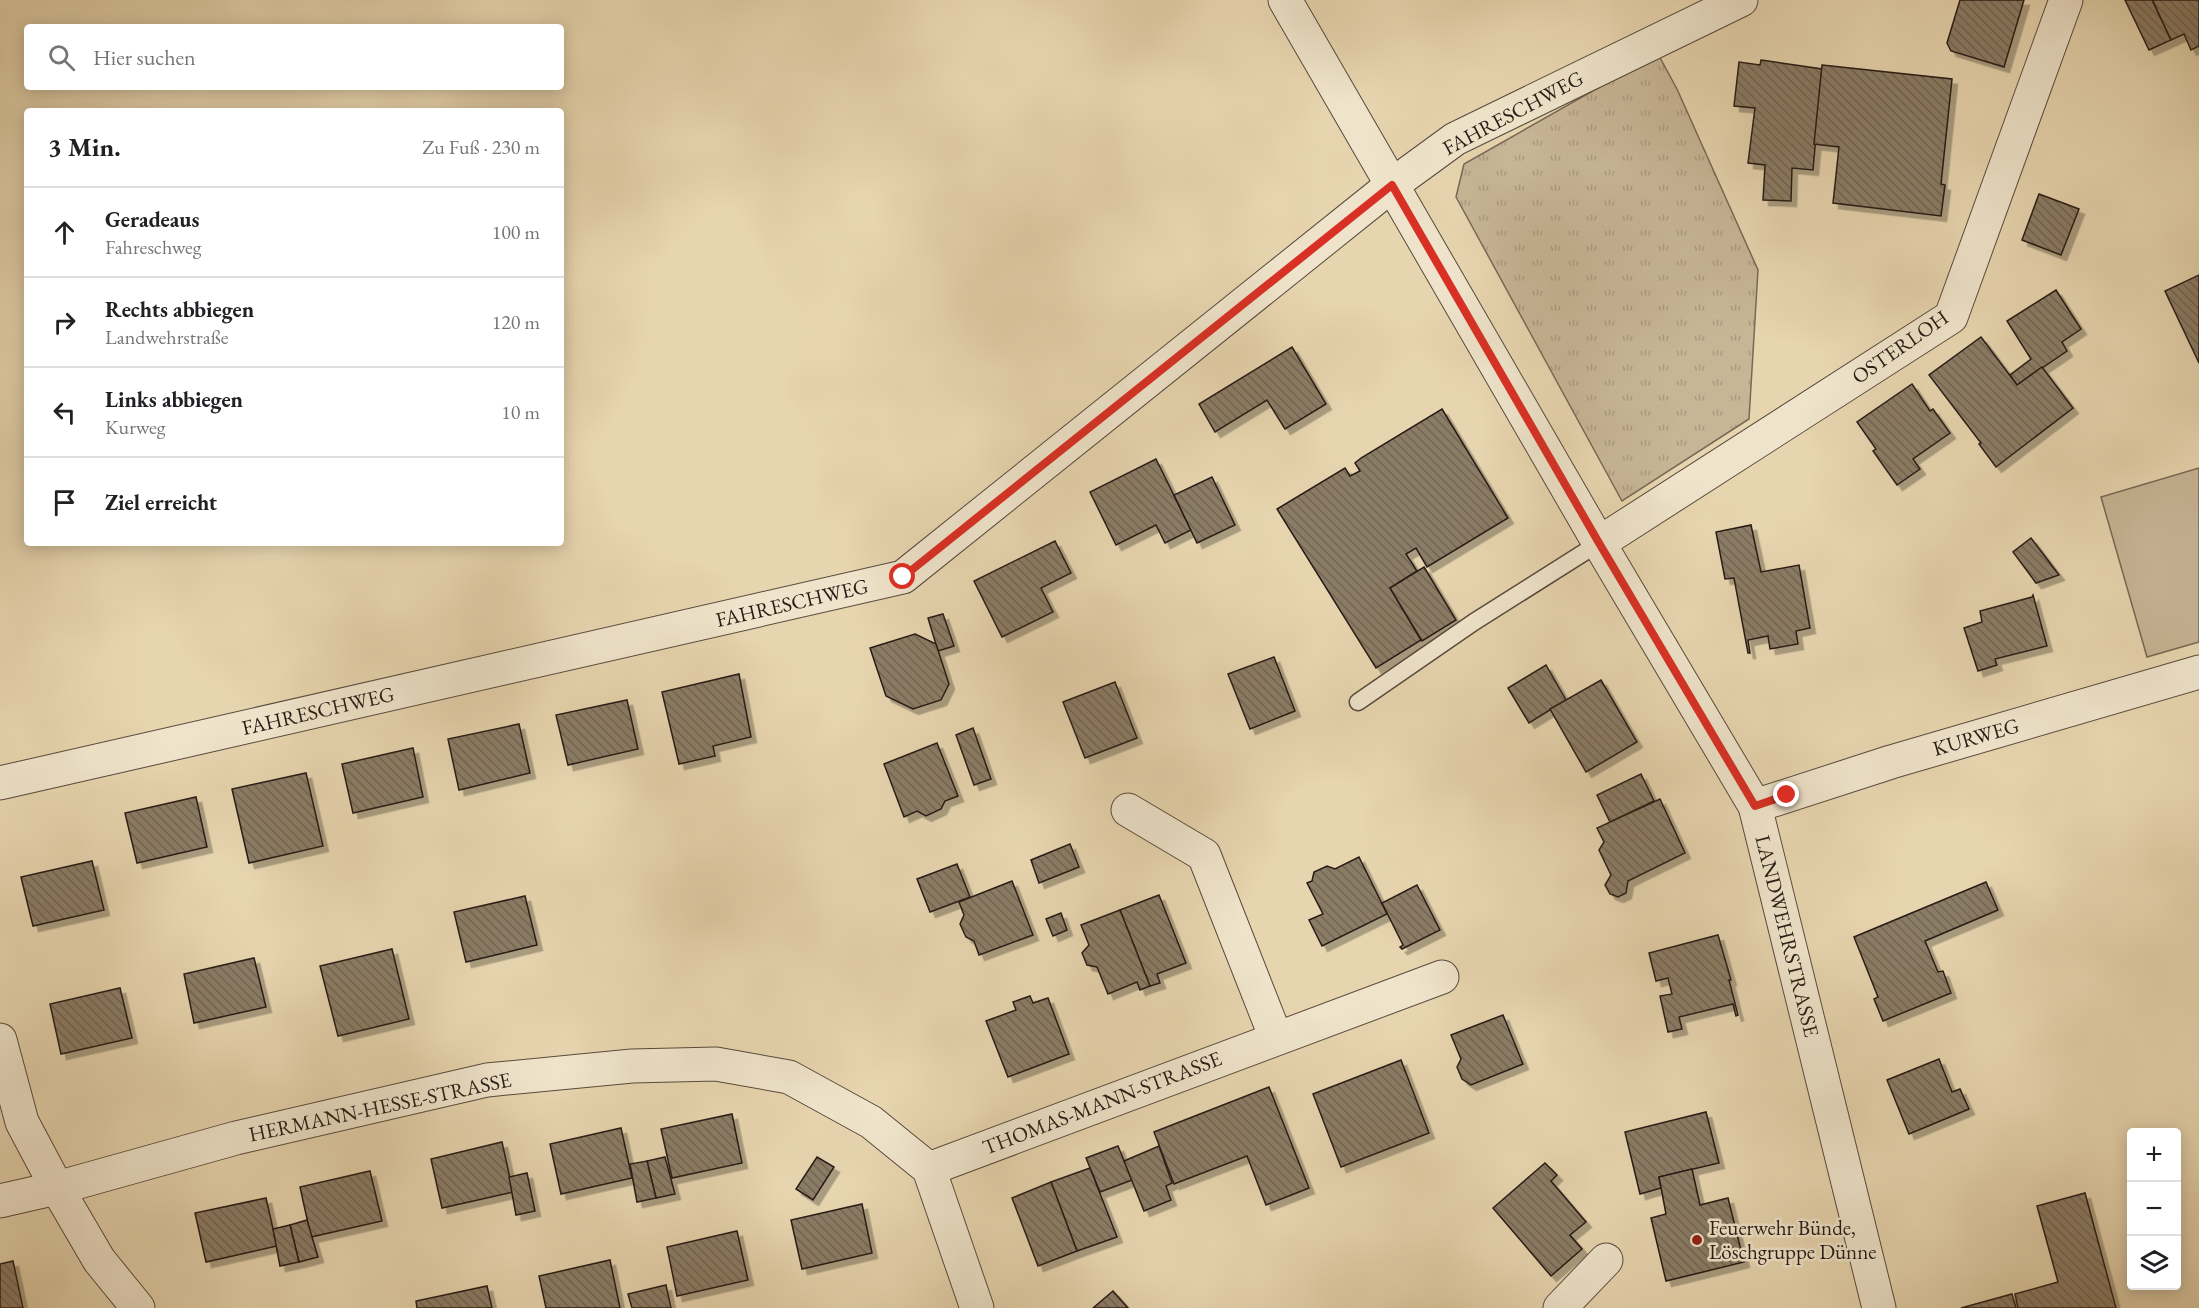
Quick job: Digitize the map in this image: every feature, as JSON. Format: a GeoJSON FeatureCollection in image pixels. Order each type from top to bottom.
{"type":"FeatureCollection","features":[{"type":"Feature","properties":{"kind":"street","name":"LANDWEHRSTRASSE"},"geometry":{"type":"LineString","coordinates":[[1285,0],[1599,543],[1755,806],[1879,1308]]}},
{"type":"Feature","properties":{"kind":"street","name":"FAHRESCHWEG"},"geometry":{"type":"LineString","coordinates":[[0,783],[903,577],[1392,185],[1455,139],[1741,0]]}},
{"type":"Feature","properties":{"kind":"street","name":"OSTERLOH"},"geometry":{"type":"LineString","coordinates":[[1599,543],[1951,317],[2066,0]]}},
{"type":"Feature","properties":{"kind":"street","name":"KURWEG"},"geometry":{"type":"LineString","coordinates":[[1755,806],[1891,762],[2199,672]]}},
{"type":"Feature","properties":{"kind":"street"},"geometry":{"type":"LineString","coordinates":[[1128,810],[1204,855],[1276,1038]]}},
{"type":"Feature","properties":{"kind":"street","name":"THOMAS-MANN-STRASSE"},"geometry":{"type":"LineString","coordinates":[[929,1169],[1442,977]]}},
{"type":"Feature","properties":{"kind":"street"},"geometry":{"type":"LineString","coordinates":[[0,1040],[22,1122],[99,1260],[138,1308]]}},
{"type":"Feature","properties":{"kind":"street","name":"HERMANN-HESSE-STRASSE"},"geometry":{"type":"LineString","coordinates":[[0,1201],[57,1188],[236,1138],[487,1080],[632,1066],[716,1064],[789,1077],[871,1122],[929,1169]]}},
{"type":"Feature","properties":{"kind":"street"},"geometry":{"type":"LineString","coordinates":[[929,1169],[977,1308]]}},
{"type":"Feature","properties":{"kind":"street"},"geometry":{"type":"LineString","coordinates":[[1560,1308],[1606,1260]]}},
{"type":"Feature","properties":{"kind":"lane"},"geometry":{"type":"LineString","coordinates":[[1358,702],[1474,622],[1599,543]]}},
{"type":"Feature","properties":{"kind":"green space"},"geometry":{"type":"Polygon","coordinates":[[[1658,54],[1677,89],[1758,270],[1749,419],[1622,501],[1456,197],[1464,164],[1658,54]]]}},
{"type":"Feature","properties":{"kind":"green space"},"geometry":{"type":"Polygon","coordinates":[[[2199,468],[2199,642],[2147,657],[2101,497],[2199,468]]]}},
{"type":"Feature","properties":{"kind":"building"},"geometry":{"type":"Polygon","coordinates":[[[1960,0],[2024,0],[2004,67],[1951,51],[1947,43],[1960,0]]]}},
{"type":"Feature","properties":{"kind":"building"},"geometry":{"type":"Polygon","coordinates":[[[2125,0],[2152,0],[2171,40],[2149,50],[2125,0]]]}},
{"type":"Feature","properties":{"kind":"building"},"geometry":{"type":"Polygon","coordinates":[[[2154,0],[2199,0],[2199,46],[2191,50],[2184,34],[2171,40],[2154,0]]]}},
{"type":"Feature","properties":{"kind":"building"},"geometry":{"type":"Polygon","coordinates":[[[1761,60],[1822,69],[1813,170],[1792,168],[1791,201],[1763,200],[1765,165],[1748,163],[1755,108],[1734,106],[1739,62],[1760,65],[1761,60]]]}},
{"type":"Feature","properties":{"kind":"building"},"geometry":{"type":"Polygon","coordinates":[[[1822,65],[1952,79],[1941,184],[1945,185],[1941,216],[1833,203],[1839,147],[1814,144],[1822,65]]]}},
{"type":"Feature","properties":{"kind":"building"},"geometry":{"type":"Polygon","coordinates":[[[2039,194],[2079,209],[2061,255],[2022,240],[2039,194]]]}},
{"type":"Feature","properties":{"kind":"building"},"geometry":{"type":"Polygon","coordinates":[[[2199,275],[2199,363],[2165,291],[2199,275]]]}},
{"type":"Feature","properties":{"kind":"building"},"geometry":{"type":"Polygon","coordinates":[[[2056,290],[2081,329],[2062,342],[2067,351],[2017,385],[2010,375],[2031,359],[2007,321],[2056,290]]]}},
{"type":"Feature","properties":{"kind":"building"},"geometry":{"type":"Polygon","coordinates":[[[1981,337],[2017,385],[2042,367],[2073,408],[1996,467],[1979,444],[1981,443],[1929,375],[1981,337]]]}},
{"type":"Feature","properties":{"kind":"building"},"geometry":{"type":"Polygon","coordinates":[[[1292,347],[1326,404],[1285,429],[1267,400],[1215,432],[1199,404],[1292,347]]]}},
{"type":"Feature","properties":{"kind":"building"},"geometry":{"type":"Polygon","coordinates":[[[1912,384],[1930,411],[1933,409],[1950,433],[1913,459],[1920,469],[1897,485],[1873,451],[1876,449],[1857,422],[1912,384]]]}},
{"type":"Feature","properties":{"kind":"building"},"geometry":{"type":"Polygon","coordinates":[[[1442,409],[1508,518],[1427,567],[1416,548],[1406,554],[1417,571],[1390,588],[1421,640],[1376,668],[1277,509],[1345,468],[1350,476],[1360,471],[1355,463],[1361,458],[1442,409]]]}},
{"type":"Feature","properties":{"kind":"building"},"geometry":{"type":"Polygon","coordinates":[[[1156,459],[1191,530],[1165,543],[1156,525],[1116,545],[1090,492],[1156,459]]]}},
{"type":"Feature","properties":{"kind":"building"},"geometry":{"type":"Polygon","coordinates":[[[1212,477],[1235,525],[1197,543],[1174,495],[1212,477]]]}},
{"type":"Feature","properties":{"kind":"building"},"geometry":{"type":"Polygon","coordinates":[[[1751,525],[1761,572],[1799,565],[1810,628],[1796,631],[1798,644],[1770,649],[1768,636],[1748,640],[1750,653],[1748,653],[1734,578],[1725,579],[1716,532],[1751,525]]]}},
{"type":"Feature","properties":{"kind":"building"},"geometry":{"type":"Polygon","coordinates":[[[2031,538],[2059,575],[2036,583],[2013,552],[2031,538]]]}},
{"type":"Feature","properties":{"kind":"building"},"geometry":{"type":"Polygon","coordinates":[[[1055,541],[1071,573],[1041,588],[1053,612],[1002,637],[974,581],[1055,541]]]}},
{"type":"Feature","properties":{"kind":"building"},"geometry":{"type":"Polygon","coordinates":[[[1424,567],[1456,620],[1422,641],[1390,588],[1424,567]]]}},
{"type":"Feature","properties":{"kind":"building"},"geometry":{"type":"Polygon","coordinates":[[[2033,595],[2047,646],[1995,659],[1997,665],[1978,671],[1964,628],[1982,622],[1980,611],[2033,595]]]}},
{"type":"Feature","properties":{"kind":"building"},"geometry":{"type":"Polygon","coordinates":[[[943,614],[954,646],[938,651],[928,618],[943,614]]]}},
{"type":"Feature","properties":{"kind":"building"},"geometry":{"type":"Polygon","coordinates":[[[915,634],[936,644],[949,684],[941,700],[913,709],[886,696],[870,648],[915,634]]]}},
{"type":"Feature","properties":{"kind":"building"},"geometry":{"type":"Polygon","coordinates":[[[1274,657],[1295,711],[1250,729],[1228,674],[1274,657]]]}},
{"type":"Feature","properties":{"kind":"building"},"geometry":{"type":"Polygon","coordinates":[[[1546,665],[1566,700],[1529,723],[1508,688],[1546,665]]]}},
{"type":"Feature","properties":{"kind":"building"},"geometry":{"type":"Polygon","coordinates":[[[739,674],[751,737],[713,746],[715,756],[679,764],[662,692],[739,674]]]}},
{"type":"Feature","properties":{"kind":"building"},"geometry":{"type":"Polygon","coordinates":[[[1601,680],[1637,742],[1586,772],[1550,709],[1601,680]]]}},
{"type":"Feature","properties":{"kind":"building"},"geometry":{"type":"Polygon","coordinates":[[[1115,682],[1137,738],[1085,758],[1063,702],[1115,682]]]}},
{"type":"Feature","properties":{"kind":"building"},"geometry":{"type":"Polygon","coordinates":[[[627,700],[638,749],[568,765],[556,715],[627,700]]]}},
{"type":"Feature","properties":{"kind":"building"},"geometry":{"type":"Polygon","coordinates":[[[519,724],[530,773],[459,790],[448,739],[519,724]]]}},
{"type":"Feature","properties":{"kind":"building"},"geometry":{"type":"Polygon","coordinates":[[[973,728],[991,779],[974,785],[956,735],[973,728]]]}},
{"type":"Feature","properties":{"kind":"building"},"geometry":{"type":"Polygon","coordinates":[[[937,743],[958,796],[945,801],[941,809],[926,816],[917,811],[904,817],[884,764],[937,743]]]}},
{"type":"Feature","properties":{"kind":"building"},"geometry":{"type":"Polygon","coordinates":[[[413,748],[423,797],[353,813],[342,764],[413,748]]]}},
{"type":"Feature","properties":{"kind":"building"},"geometry":{"type":"Polygon","coordinates":[[[306,773],[323,846],[249,863],[232,789],[306,773]]]}},
{"type":"Feature","properties":{"kind":"building"},"geometry":{"type":"Polygon","coordinates":[[[1641,774],[1654,801],[1610,822],[1597,795],[1641,774]]]}},
{"type":"Feature","properties":{"kind":"building"},"geometry":{"type":"Polygon","coordinates":[[[196,797],[207,847],[137,863],[125,813],[196,797]]]}},
{"type":"Feature","properties":{"kind":"building"},"geometry":{"type":"Polygon","coordinates":[[[1660,799],[1685,853],[1628,881],[1626,893],[1618,897],[1610,894],[1605,885],[1611,875],[1599,850],[1604,842],[1597,828],[1660,799]]]}},
{"type":"Feature","properties":{"kind":"building"},"geometry":{"type":"Polygon","coordinates":[[[1070,844],[1079,867],[1039,883],[1031,860],[1070,844]]]}},
{"type":"Feature","properties":{"kind":"building"},"geometry":{"type":"Polygon","coordinates":[[[1359,857],[1387,914],[1322,946],[1309,920],[1323,914],[1307,883],[1312,881],[1314,872],[1327,866],[1335,869],[1359,857]]]}},
{"type":"Feature","properties":{"kind":"building"},"geometry":{"type":"Polygon","coordinates":[[[92,861],[104,910],[33,926],[21,877],[92,861]]]}},
{"type":"Feature","properties":{"kind":"building"},"geometry":{"type":"Polygon","coordinates":[[[957,864],[970,897],[930,912],[917,879],[957,864]]]}},
{"type":"Feature","properties":{"kind":"building"},"geometry":{"type":"Polygon","coordinates":[[[1012,881],[1033,935],[979,955],[974,941],[966,937],[960,924],[964,915],[959,902],[1012,881]]]}},
{"type":"Feature","properties":{"kind":"building"},"geometry":{"type":"Polygon","coordinates":[[[1986,882],[1998,910],[1925,941],[1938,972],[1943,971],[1951,993],[1883,1021],[1874,999],[1878,997],[1854,937],[1986,882]]]}},
{"type":"Feature","properties":{"kind":"building"},"geometry":{"type":"Polygon","coordinates":[[[1417,885],[1440,930],[1402,949],[1400,947],[1403,945],[1382,903],[1417,885]]]}},
{"type":"Feature","properties":{"kind":"building"},"geometry":{"type":"Polygon","coordinates":[[[1159,895],[1186,963],[1157,974],[1160,983],[1150,986],[1120,910],[1159,895]]]}},
{"type":"Feature","properties":{"kind":"building"},"geometry":{"type":"Polygon","coordinates":[[[525,896],[537,945],[466,962],[454,912],[525,896]]]}},
{"type":"Feature","properties":{"kind":"building"},"geometry":{"type":"Polygon","coordinates":[[[1120,910],[1150,986],[1140,990],[1137,982],[1108,994],[1097,967],[1087,965],[1082,953],[1089,945],[1081,925],[1120,910]]]}},
{"type":"Feature","properties":{"kind":"building"},"geometry":{"type":"Polygon","coordinates":[[[1061,913],[1067,930],[1053,936],[1046,919],[1061,913]]]}},
{"type":"Feature","properties":{"kind":"building"},"geometry":{"type":"Polygon","coordinates":[[[1718,935],[1738,1015],[1736,1016],[1733,1004],[1679,1017],[1682,1029],[1668,1032],[1660,996],[1672,994],[1668,978],[1656,981],[1649,953],[1718,935]]]}},
{"type":"Feature","properties":{"kind":"building"},"geometry":{"type":"Polygon","coordinates":[[[392,949],[409,1019],[338,1036],[320,966],[392,949]]]}},
{"type":"Feature","properties":{"kind":"building"},"geometry":{"type":"Polygon","coordinates":[[[254,958],[266,1007],[194,1023],[184,974],[254,958]]]}},
{"type":"Feature","properties":{"kind":"building"},"geometry":{"type":"Polygon","coordinates":[[[120,988],[132,1038],[61,1054],[50,1004],[120,988]]]}},
{"type":"Feature","properties":{"kind":"building"},"geometry":{"type":"Polygon","coordinates":[[[1030,996],[1033,1003],[1048,998],[1069,1054],[1008,1077],[986,1021],[1016,1010],[1013,1002],[1030,996]]]}},
{"type":"Feature","properties":{"kind":"building"},"geometry":{"type":"Polygon","coordinates":[[[1503,1015],[1523,1064],[1471,1085],[1462,1079],[1457,1067],[1461,1059],[1451,1035],[1503,1015]]]}},
{"type":"Feature","properties":{"kind":"building"},"geometry":{"type":"Polygon","coordinates":[[[1939,1059],[1952,1092],[1960,1089],[1969,1109],[1909,1134],[1887,1080],[1939,1059]]]}},
{"type":"Feature","properties":{"kind":"building"},"geometry":{"type":"Polygon","coordinates":[[[1401,1060],[1429,1133],[1341,1167],[1313,1094],[1401,1060]]]}},
{"type":"Feature","properties":{"kind":"building"},"geometry":{"type":"Polygon","coordinates":[[[1269,1087],[1309,1188],[1266,1205],[1247,1156],[1174,1184],[1154,1132],[1269,1087]]]}},
{"type":"Feature","properties":{"kind":"building"},"geometry":{"type":"Polygon","coordinates":[[[1706,1112],[1719,1163],[1659,1177],[1661,1188],[1640,1194],[1625,1132],[1706,1112]]]}},
{"type":"Feature","properties":{"kind":"building"},"geometry":{"type":"Polygon","coordinates":[[[732,1114],[742,1163],[672,1178],[661,1129],[732,1114]]]}},
{"type":"Feature","properties":{"kind":"building"},"geometry":{"type":"Polygon","coordinates":[[[621,1128],[632,1178],[561,1194],[550,1144],[621,1128]]]}},
{"type":"Feature","properties":{"kind":"building"},"geometry":{"type":"Polygon","coordinates":[[[502,1142],[513,1192],[442,1208],[431,1159],[502,1142]]]}},
{"type":"Feature","properties":{"kind":"building"},"geometry":{"type":"Polygon","coordinates":[[[1118,1146],[1132,1180],[1100,1192],[1086,1158],[1118,1146]]]}},
{"type":"Feature","properties":{"kind":"building"},"geometry":{"type":"Polygon","coordinates":[[[1159,1146],[1172,1183],[1166,1186],[1171,1200],[1144,1211],[1124,1161],[1159,1146]]]}},
{"type":"Feature","properties":{"kind":"building"},"geometry":{"type":"Polygon","coordinates":[[[665,1157],[675,1194],[656,1198],[647,1161],[665,1157]]]}},
{"type":"Feature","properties":{"kind":"building"},"geometry":{"type":"Polygon","coordinates":[[[817,1157],[834,1167],[813,1200],[796,1189],[817,1157]]]}},
{"type":"Feature","properties":{"kind":"building"},"geometry":{"type":"Polygon","coordinates":[[[647,1161],[656,1198],[637,1202],[630,1164],[647,1161]]]}},
{"type":"Feature","properties":{"kind":"building"},"geometry":{"type":"Polygon","coordinates":[[[1545,1163],[1557,1175],[1551,1181],[1586,1222],[1570,1235],[1582,1249],[1551,1276],[1493,1208],[1545,1163]]]}},
{"type":"Feature","properties":{"kind":"building"},"geometry":{"type":"Polygon","coordinates":[[[1090,1168],[1117,1237],[1077,1251],[1051,1182],[1090,1168]]]}},
{"type":"Feature","properties":{"kind":"building","name":"Feuerwehr Bünde, Löschgruppe Dünne"},"geometry":{"type":"Polygon","coordinates":[[[1692,1169],[1700,1205],[1728,1198],[1744,1262],[1666,1281],[1651,1218],[1666,1214],[1659,1177],[1692,1169]]]}},
{"type":"Feature","properties":{"kind":"building"},"geometry":{"type":"Polygon","coordinates":[[[370,1171],[382,1221],[311,1237],[300,1187],[370,1171]]]}},
{"type":"Feature","properties":{"kind":"building"},"geometry":{"type":"Polygon","coordinates":[[[527,1173],[535,1211],[516,1215],[509,1177],[527,1173]]]}},
{"type":"Feature","properties":{"kind":"building"},"geometry":{"type":"Polygon","coordinates":[[[1051,1182],[1077,1251],[1038,1266],[1012,1198],[1051,1182]]]}},
{"type":"Feature","properties":{"kind":"building"},"geometry":{"type":"Polygon","coordinates":[[[2085,1193],[2116,1308],[2018,1308],[2015,1294],[2058,1282],[2037,1206],[2085,1193]]]}},
{"type":"Feature","properties":{"kind":"building"},"geometry":{"type":"Polygon","coordinates":[[[266,1198],[277,1246],[206,1262],[195,1213],[266,1198]]]}},
{"type":"Feature","properties":{"kind":"building"},"geometry":{"type":"Polygon","coordinates":[[[862,1204],[872,1253],[802,1269],[791,1220],[862,1204]]]}},
{"type":"Feature","properties":{"kind":"building"},"geometry":{"type":"Polygon","coordinates":[[[307,1220],[318,1257],[299,1262],[290,1225],[307,1220]]]}},
{"type":"Feature","properties":{"kind":"building"},"geometry":{"type":"Polygon","coordinates":[[[290,1225],[299,1262],[280,1266],[273,1229],[290,1225]]]}},
{"type":"Feature","properties":{"kind":"building"},"geometry":{"type":"Polygon","coordinates":[[[737,1231],[748,1280],[677,1296],[667,1247],[737,1231]]]}},
{"type":"Feature","properties":{"kind":"building"},"geometry":{"type":"Polygon","coordinates":[[[610,1260],[620,1308],[546,1308],[539,1276],[610,1260]]]}},
{"type":"Feature","properties":{"kind":"building"},"geometry":{"type":"Polygon","coordinates":[[[13,1261],[23,1308],[0,1308],[0,1264],[13,1261]]]}},
{"type":"Feature","properties":{"kind":"building"},"geometry":{"type":"Polygon","coordinates":[[[666,1285],[671,1308],[632,1308],[628,1294],[666,1285]]]}},
{"type":"Feature","properties":{"kind":"building"},"geometry":{"type":"Polygon","coordinates":[[[487,1286],[492,1308],[417,1308],[416,1301],[487,1286]]]}},
{"type":"Feature","properties":{"kind":"building"},"geometry":{"type":"Polygon","coordinates":[[[1113,1291],[1128,1308],[1093,1308],[1113,1291]]]}},
{"type":"Feature","properties":{"kind":"building"},"geometry":{"type":"Polygon","coordinates":[[[2012,1294],[2016,1308],[1961,1308],[2012,1294]]]}},
{"type":"Feature","properties":{"kind":"place","name":"Feuerwehr Bünde, Löschgruppe Dünne"},"geometry":{"type":"Point","coordinates":[1697,1240]}},
{"type":"Feature","properties":{"kind":"route"},"geometry":{"type":"LineString","coordinates":[[903,577],[1392,185],[1599,543],[1755,806],[1787,795]]}}]}
